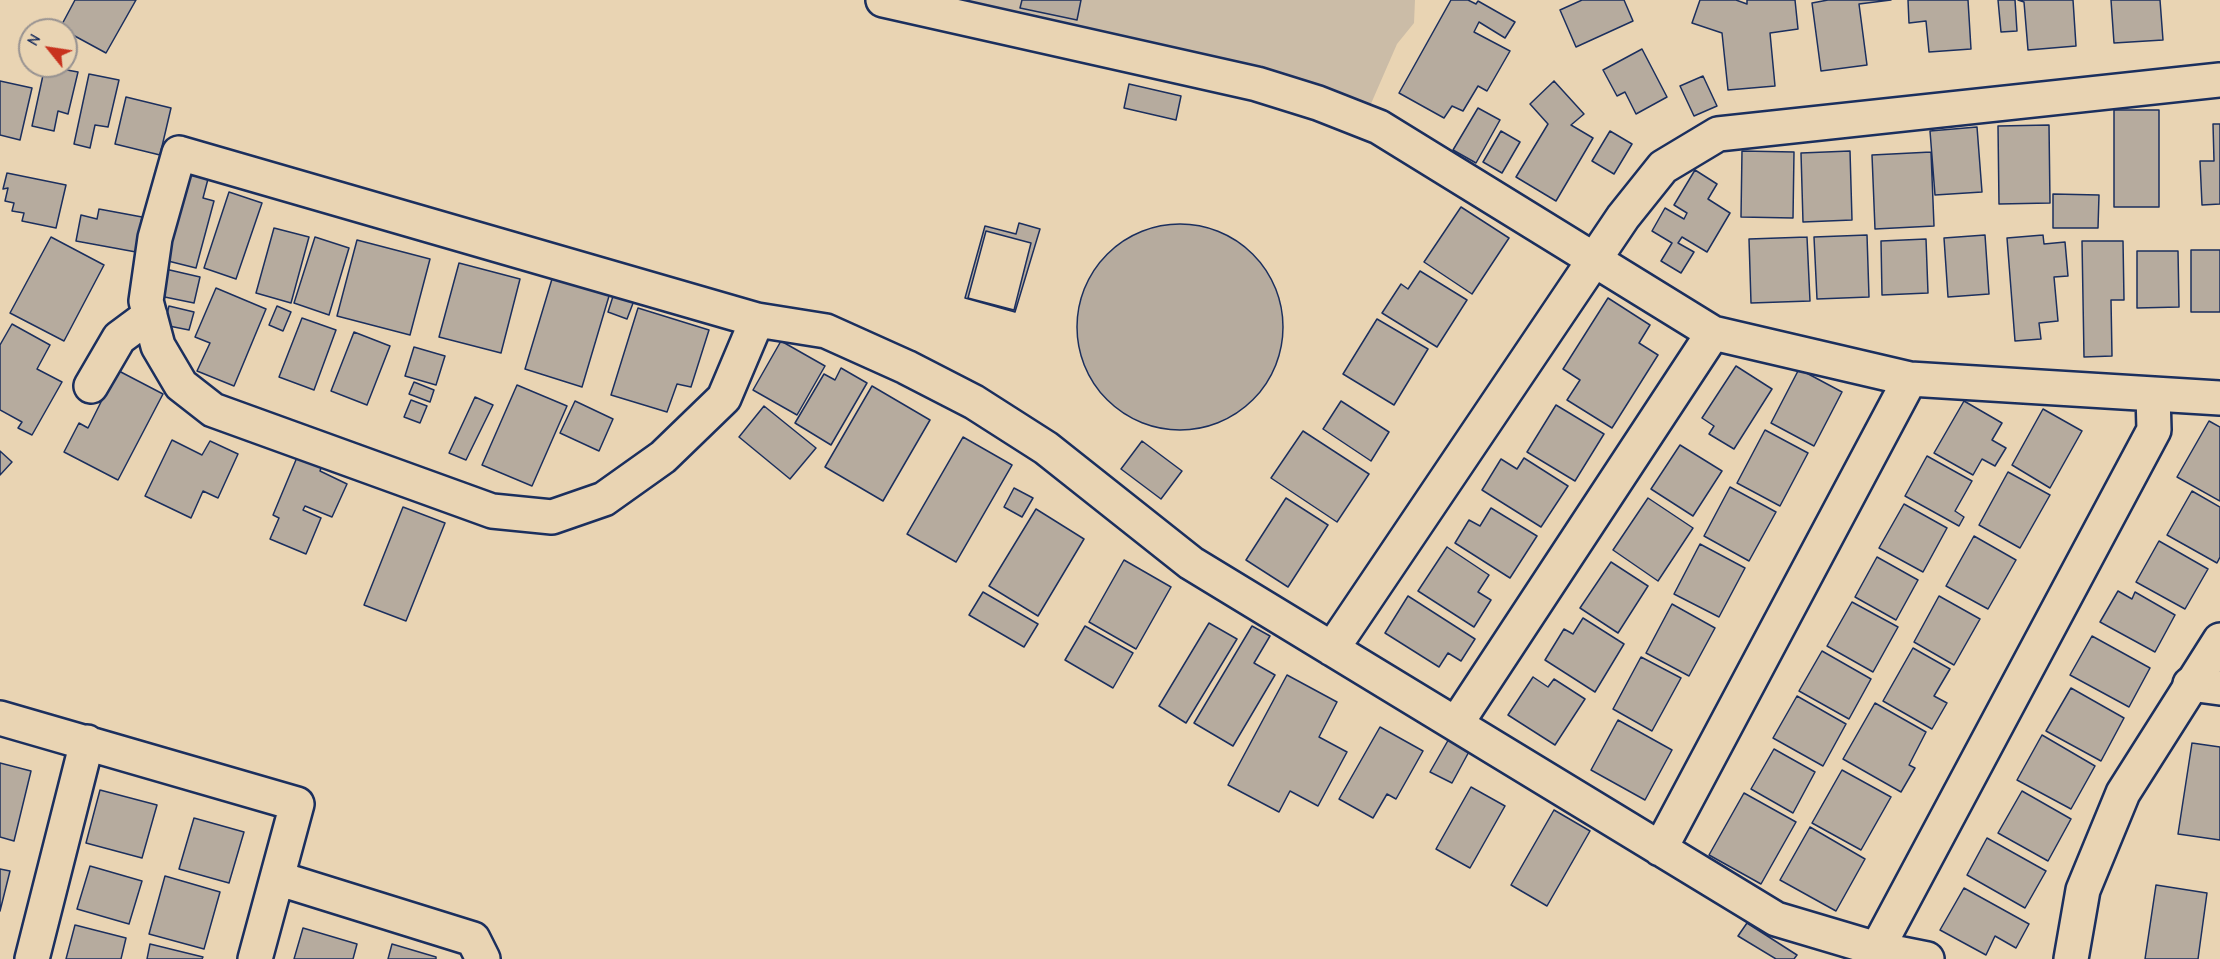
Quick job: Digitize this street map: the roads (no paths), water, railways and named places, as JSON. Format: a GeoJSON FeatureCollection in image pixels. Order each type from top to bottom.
{"type":"FeatureCollection","features":[{"type":"Feature","properties":{"kind":"street"},"geometry":{"type":"LineString","coordinates":[[883,0],[1257,84],[1318,103],[1379,127],[1713,333],[1911,379],[2220,399]]}},
{"type":"Feature","properties":{"kind":"street"},"geometry":{"type":"LineString","coordinates":[[1332,649],[1623,217],[1663,167],[1718,134],[2220,80]]}},
{"type":"Feature","properties":{"kind":"street"},"geometry":{"type":"LineString","coordinates":[[758,320],[724,398],[663,457],[604,499],[552,517],[492,511],[213,410],[181,385],[158,346],[146,301],[155,238],[179,153],[758,320],[826,331],[906,367],[974,402],[1046,448],[1191,563],[1776,919],[1877,949],[1927,959]]}},
{"type":"Feature","properties":{"kind":"street"},"geometry":{"type":"LineString","coordinates":[[91,386],[119,338],[150,315]]}},
{"type":"Feature","properties":{"kind":"street"},"geometry":{"type":"LineString","coordinates":[[1456,724],[1713,333]]}},
{"type":"Feature","properties":{"kind":"street"},"geometry":{"type":"LineString","coordinates":[[1660,849],[1911,379]]}},
{"type":"Feature","properties":{"kind":"street"},"geometry":{"type":"LineString","coordinates":[[1877,949],[2154,430],[2153,394]]}},
{"type":"Feature","properties":{"kind":"street"},"geometry":{"type":"LineString","coordinates":[[2071,959],[2083,890],[2122,793],[2205,686],[2220,640]]}},
{"type":"Feature","properties":{"kind":"street"},"geometry":{"type":"LineString","coordinates":[[0,718],[297,804],[255,959]]}},
{"type":"Feature","properties":{"kind":"street"},"geometry":{"type":"LineString","coordinates":[[32,959],[87,742]]}},
{"type":"Feature","properties":{"kind":"street"},"geometry":{"type":"LineString","coordinates":[[277,878],[473,939],[483,959]]}}]}
